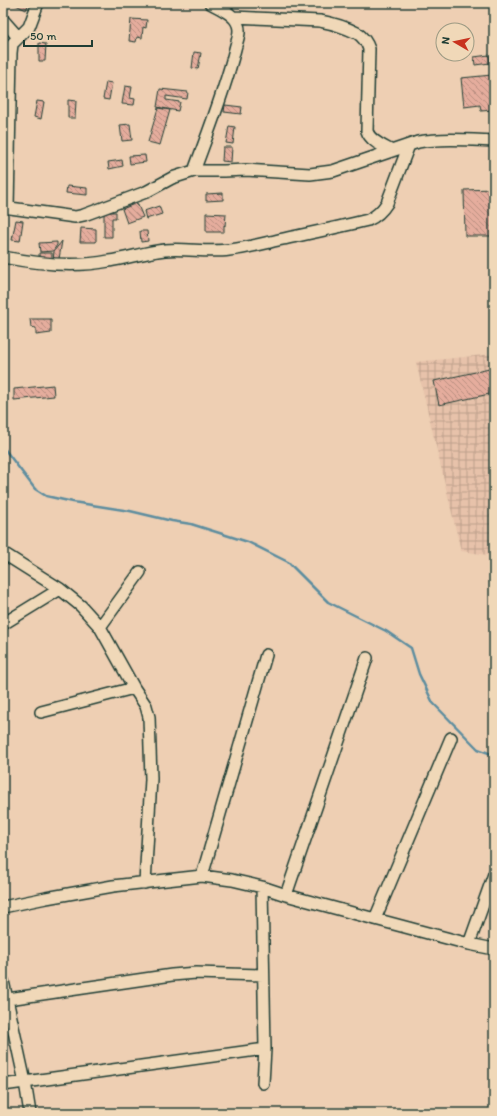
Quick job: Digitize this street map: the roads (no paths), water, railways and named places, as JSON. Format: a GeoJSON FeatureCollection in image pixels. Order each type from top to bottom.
{"type":"FeatureCollection","features":[{"type":"Feature","properties":{"kind":"street"},"geometry":{"type":"LineString","coordinates":[[38,3],[29,27],[12,44],[6,207],[75,217],[146,192],[172,178],[194,171],[246,170],[310,174],[321,173],[333,171],[409,145],[427,141],[494,141]]}},
{"type":"Feature","properties":{"kind":"street"},"geometry":{"type":"LineString","coordinates":[[210,3],[234,17],[330,22],[358,34],[367,43],[368,49],[368,135],[392,151]]}},
{"type":"Feature","properties":{"kind":"street"},"geometry":{"type":"LineString","coordinates":[[194,171],[217,108],[232,60],[239,32],[238,24],[234,17]]}},
{"type":"Feature","properties":{"kind":"street"},"geometry":{"type":"LineString","coordinates":[[3,20],[18,37]]}},
{"type":"Feature","properties":{"kind":"street"},"geometry":{"type":"LineString","coordinates":[[3,257],[58,265],[92,264],[165,250],[185,249],[226,251],[368,220],[382,211],[387,203],[409,145]]}},
{"type":"Feature","properties":{"kind":"street"},"geometry":{"type":"LineString","coordinates":[[3,553],[60,589],[81,606],[100,627],[134,688],[146,706],[149,717],[151,779],[145,883]]}},
{"type":"Feature","properties":{"kind":"street"},"geometry":{"type":"LineString","coordinates":[[100,627],[140,572]]}},
{"type":"Feature","properties":{"kind":"street"},"geometry":{"type":"LineString","coordinates":[[3,624],[60,589]]}},
{"type":"Feature","properties":{"kind":"street"},"geometry":{"type":"LineString","coordinates":[[202,876],[266,655]]}},
{"type":"Feature","properties":{"kind":"street"},"geometry":{"type":"LineString","coordinates":[[286,894],[367,658]]}},
{"type":"Feature","properties":{"kind":"street"},"geometry":{"type":"LineString","coordinates":[[41,712],[134,688]]}},
{"type":"Feature","properties":{"kind":"street"},"geometry":{"type":"LineString","coordinates":[[375,919],[451,738]]}},
{"type":"Feature","properties":{"kind":"street"},"geometry":{"type":"LineString","coordinates":[[469,944],[494,874]]}},
{"type":"Feature","properties":{"kind":"street"},"geometry":{"type":"LineString","coordinates":[[3,907],[113,886],[202,876],[232,880],[262,887],[375,919],[469,944],[494,949]]}},
{"type":"Feature","properties":{"kind":"street"},"geometry":{"type":"LineString","coordinates":[[262,887],[265,1049],[263,1083]]}},
{"type":"Feature","properties":{"kind":"street"},"geometry":{"type":"LineString","coordinates":[[8,999],[172,974],[263,975]]}},
{"type":"Feature","properties":{"kind":"street"},"geometry":{"type":"LineString","coordinates":[[3,981],[25,1082],[30,1113]]}},
{"type":"Feature","properties":{"kind":"street"},"geometry":{"type":"LineString","coordinates":[[3,1085],[265,1049]]}},
{"type":"Feature","properties":{"kind":"waterway"},"geometry":{"type":"LineString","coordinates":[[3,447],[35,489],[46,496],[191,524],[248,542],[288,562],[328,602],[386,631],[411,648],[419,674],[433,703],[478,749],[494,755]]}}]}
